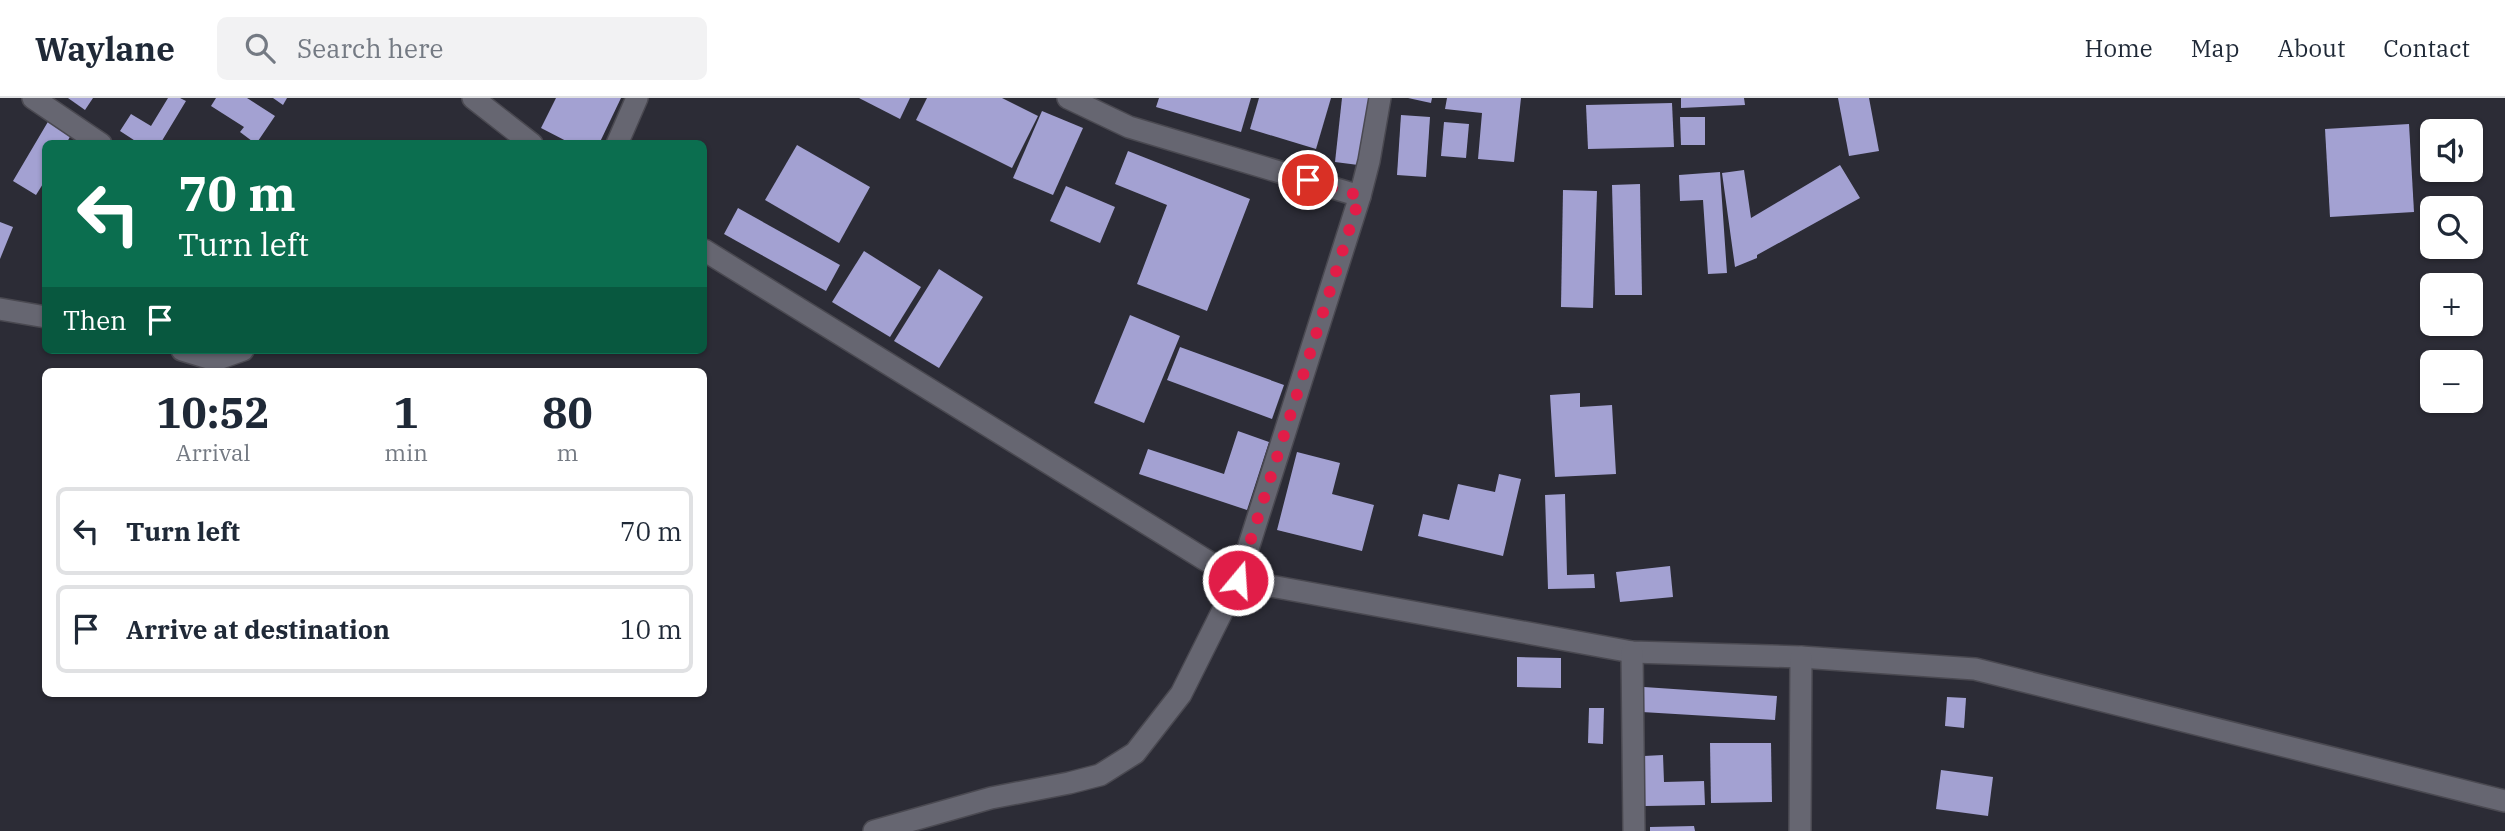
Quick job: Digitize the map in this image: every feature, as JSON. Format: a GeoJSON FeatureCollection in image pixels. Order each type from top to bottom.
{"type":"FeatureCollection","features":[{"type":"Feature","properties":{"kind":"street"},"geometry":{"type":"LineString","coordinates":[[33,98],[95,140]]}},
{"type":"Feature","properties":{"kind":"street"},"geometry":{"type":"LineString","coordinates":[[472,98],[524,140]]}},
{"type":"Feature","properties":{"kind":"street"},"geometry":{"type":"LineString","coordinates":[[619,140],[637,98]]}},
{"type":"Feature","properties":{"kind":"street"},"geometry":{"type":"LineString","coordinates":[[1068,98],[1129,127],[1360,196]]}},
{"type":"Feature","properties":{"kind":"street"},"geometry":{"type":"LineString","coordinates":[[874,831],[991,797],[1100,775],[1135,753],[1181,694],[1238,580],[1360,196],[1370,160],[1380,98]]}},
{"type":"Feature","properties":{"kind":"street"},"geometry":{"type":"LineString","coordinates":[[707,252],[1238,580],[1632,653],[1801,657],[1975,669],[2505,801]]}},
{"type":"Feature","properties":{"kind":"street"},"geometry":{"type":"LineString","coordinates":[[0,309],[42,316]]}},
{"type":"Feature","properties":{"kind":"street"},"geometry":{"type":"LineString","coordinates":[[195,354],[215,360],[232,354]]}},
{"type":"Feature","properties":{"kind":"street"},"geometry":{"type":"LineString","coordinates":[[1632,653],[1634,831]]}},
{"type":"Feature","properties":{"kind":"street"},"geometry":{"type":"LineString","coordinates":[[1800,831],[1801,657]]}},
{"type":"Feature","properties":{"kind":"building"},"geometry":{"type":"Polygon","coordinates":[[[68,98],[93,98],[85,110],[68,98]]]}},
{"type":"Feature","properties":{"kind":"building"},"geometry":{"type":"Polygon","coordinates":[[[168,98],[186,101],[162,140],[134,140],[120,131],[131,114],[151,126],[168,98]]]}},
{"type":"Feature","properties":{"kind":"building"},"geometry":{"type":"Polygon","coordinates":[[[216,98],[247,98],[275,116],[259,140],[251,140],[240,132],[244,127],[211,106],[216,98]]]}},
{"type":"Feature","properties":{"kind":"building"},"geometry":{"type":"Polygon","coordinates":[[[273,98],[287,98],[283,105],[273,98]]]}},
{"type":"Feature","properties":{"kind":"building"},"geometry":{"type":"Polygon","coordinates":[[[556,98],[621,98],[601,140],[564,140],[541,128],[556,98]]]}},
{"type":"Feature","properties":{"kind":"building"},"geometry":{"type":"Polygon","coordinates":[[[859,98],[910,98],[900,119],[859,98]]]}},
{"type":"Feature","properties":{"kind":"building"},"geometry":{"type":"Polygon","coordinates":[[[927,98],[1002,98],[1038,116],[1012,168],[916,120],[927,98]]]}},
{"type":"Feature","properties":{"kind":"building"},"geometry":{"type":"Polygon","coordinates":[[[1159,98],[1251,98],[1241,132],[1156,107],[1159,98]]]}},
{"type":"Feature","properties":{"kind":"building"},"geometry":{"type":"Polygon","coordinates":[[[1259,98],[1331,98],[1316,149],[1250,129],[1259,98]]]}},
{"type":"Feature","properties":{"kind":"building"},"geometry":{"type":"Polygon","coordinates":[[[1342,98],[1373,98],[1366,166],[1335,162],[1342,98]]]}},
{"type":"Feature","properties":{"kind":"building"},"geometry":{"type":"Polygon","coordinates":[[[1408,98],[1432,98],[1431,103],[1408,98]]]}},
{"type":"Feature","properties":{"kind":"building"},"geometry":{"type":"Polygon","coordinates":[[[1447,98],[1521,98],[1514,162],[1478,159],[1482,113],[1445,109],[1447,98]]]}},
{"type":"Feature","properties":{"kind":"building"},"geometry":{"type":"Polygon","coordinates":[[[1681,98],[1744,98],[1745,105],[1681,108],[1681,98]]]}},
{"type":"Feature","properties":{"kind":"building"},"geometry":{"type":"Polygon","coordinates":[[[1838,98],[1869,98],[1879,151],[1849,156],[1838,98]]]}},
{"type":"Feature","properties":{"kind":"building"},"geometry":{"type":"Polygon","coordinates":[[[1672,103],[1674,147],[1588,149],[1586,105],[1672,103]]]}},
{"type":"Feature","properties":{"kind":"building"},"geometry":{"type":"Polygon","coordinates":[[[1042,111],[1083,128],[1053,195],[1013,178],[1042,111]]]}},
{"type":"Feature","properties":{"kind":"building"},"geometry":{"type":"Polygon","coordinates":[[[1401,115],[1430,117],[1426,177],[1397,175],[1401,115]]]}},
{"type":"Feature","properties":{"kind":"building"},"geometry":{"type":"Polygon","coordinates":[[[1680,117],[1705,117],[1705,145],[1681,145],[1680,117]]]}},
{"type":"Feature","properties":{"kind":"building"},"geometry":{"type":"Polygon","coordinates":[[[49,120],[72,133],[68,140],[42,140],[42,185],[36,195],[13,181],[49,120]]]}},
{"type":"Feature","properties":{"kind":"building"},"geometry":{"type":"Polygon","coordinates":[[[1444,122],[1469,124],[1466,158],[1441,156],[1444,122]]]}},
{"type":"Feature","properties":{"kind":"building"},"geometry":{"type":"Polygon","coordinates":[[[2409,124],[2414,212],[2330,217],[2325,129],[2409,124]]]}},
{"type":"Feature","properties":{"kind":"building"},"geometry":{"type":"Polygon","coordinates":[[[797,145],[870,187],[839,243],[765,200],[797,145]]]}},
{"type":"Feature","properties":{"kind":"building"},"geometry":{"type":"Polygon","coordinates":[[[1128,151],[1250,199],[1207,311],[1137,284],[1167,205],[1115,184],[1128,151]]]}},
{"type":"Feature","properties":{"kind":"building"},"geometry":{"type":"Polygon","coordinates":[[[1840,165],[1860,198],[1757,255],[1757,258],[1735,267],[1722,173],[1744,170],[1751,218],[1840,165]]]}},
{"type":"Feature","properties":{"kind":"building"},"geometry":{"type":"Polygon","coordinates":[[[1720,172],[1727,273],[1708,274],[1703,200],[1680,201],[1679,175],[1720,172]]]}},
{"type":"Feature","properties":{"kind":"building"},"geometry":{"type":"Polygon","coordinates":[[[1640,184],[1642,295],[1615,295],[1612,185],[1640,184]]]}},
{"type":"Feature","properties":{"kind":"building"},"geometry":{"type":"Polygon","coordinates":[[[1066,186],[1115,207],[1100,243],[1050,221],[1066,186]]]}},
{"type":"Feature","properties":{"kind":"building"},"geometry":{"type":"Polygon","coordinates":[[[1563,190],[1597,191],[1593,308],[1561,307],[1563,190]]]}},
{"type":"Feature","properties":{"kind":"building"},"geometry":{"type":"Polygon","coordinates":[[[738,208],[840,265],[826,291],[724,234],[738,208]]]}},
{"type":"Feature","properties":{"kind":"building"},"geometry":{"type":"Polygon","coordinates":[[[0,222],[13,227],[0,259],[0,222]]]}},
{"type":"Feature","properties":{"kind":"building"},"geometry":{"type":"Polygon","coordinates":[[[864,251],[921,287],[890,337],[832,302],[864,251]]]}},
{"type":"Feature","properties":{"kind":"building"},"geometry":{"type":"Polygon","coordinates":[[[939,269],[983,297],[939,368],[894,341],[939,269]]]}},
{"type":"Feature","properties":{"kind":"building"},"geometry":{"type":"Polygon","coordinates":[[[1130,315],[1180,336],[1144,423],[1094,403],[1130,315]]]}},
{"type":"Feature","properties":{"kind":"building"},"geometry":{"type":"Polygon","coordinates":[[[1180,347],[1284,385],[1272,419],[1167,380],[1180,347]]]}},
{"type":"Feature","properties":{"kind":"building"},"geometry":{"type":"Polygon","coordinates":[[[1580,393],[1580,407],[1612,405],[1616,474],[1555,477],[1550,395],[1580,393]]]}},
{"type":"Feature","properties":{"kind":"building"},"geometry":{"type":"Polygon","coordinates":[[[1238,431],[1269,442],[1247,510],[1139,474],[1148,449],[1224,474],[1238,431]]]}},
{"type":"Feature","properties":{"kind":"building"},"geometry":{"type":"Polygon","coordinates":[[[1297,452],[1340,463],[1332,494],[1374,505],[1362,551],[1277,530],[1297,452]]]}},
{"type":"Feature","properties":{"kind":"building"},"geometry":{"type":"Polygon","coordinates":[[[1499,474],[1521,479],[1503,556],[1418,536],[1423,514],[1449,520],[1458,484],[1495,492],[1499,474]]]}},
{"type":"Feature","properties":{"kind":"building"},"geometry":{"type":"Polygon","coordinates":[[[1565,494],[1567,575],[1594,574],[1595,588],[1548,589],[1545,495],[1565,494]]]}},
{"type":"Feature","properties":{"kind":"building"},"geometry":{"type":"Polygon","coordinates":[[[1670,566],[1673,597],[1620,602],[1616,572],[1670,566]]]}},
{"type":"Feature","properties":{"kind":"building"},"geometry":{"type":"Polygon","coordinates":[[[1517,657],[1561,658],[1561,688],[1517,687],[1517,657]]]}},
{"type":"Feature","properties":{"kind":"building"},"geometry":{"type":"Polygon","coordinates":[[[1644,687],[1777,696],[1775,720],[1642,712],[1644,687]]]}},
{"type":"Feature","properties":{"kind":"building"},"geometry":{"type":"Polygon","coordinates":[[[1947,697],[1966,698],[1964,728],[1945,726],[1947,697]]]}},
{"type":"Feature","properties":{"kind":"building"},"geometry":{"type":"Polygon","coordinates":[[[1589,708],[1604,708],[1603,744],[1588,743],[1589,708]]]}},
{"type":"Feature","properties":{"kind":"building"},"geometry":{"type":"Polygon","coordinates":[[[1710,743],[1771,743],[1772,802],[1711,803],[1710,743]]]}},
{"type":"Feature","properties":{"kind":"building"},"geometry":{"type":"Polygon","coordinates":[[[1663,755],[1664,782],[1704,781],[1705,805],[1645,806],[1644,756],[1663,755]]]}},
{"type":"Feature","properties":{"kind":"building"},"geometry":{"type":"Polygon","coordinates":[[[1941,770],[1993,777],[1988,816],[1936,809],[1941,770]]]}},
{"type":"Feature","properties":{"kind":"building"},"geometry":{"type":"Polygon","coordinates":[[[1694,826],[1695,831],[1650,831],[1650,827],[1694,826]]]}},
{"type":"Feature","properties":{"kind":"route"},"geometry":{"type":"LineString","coordinates":[[1238,580],[1360,196],[1308,180]]}}]}
